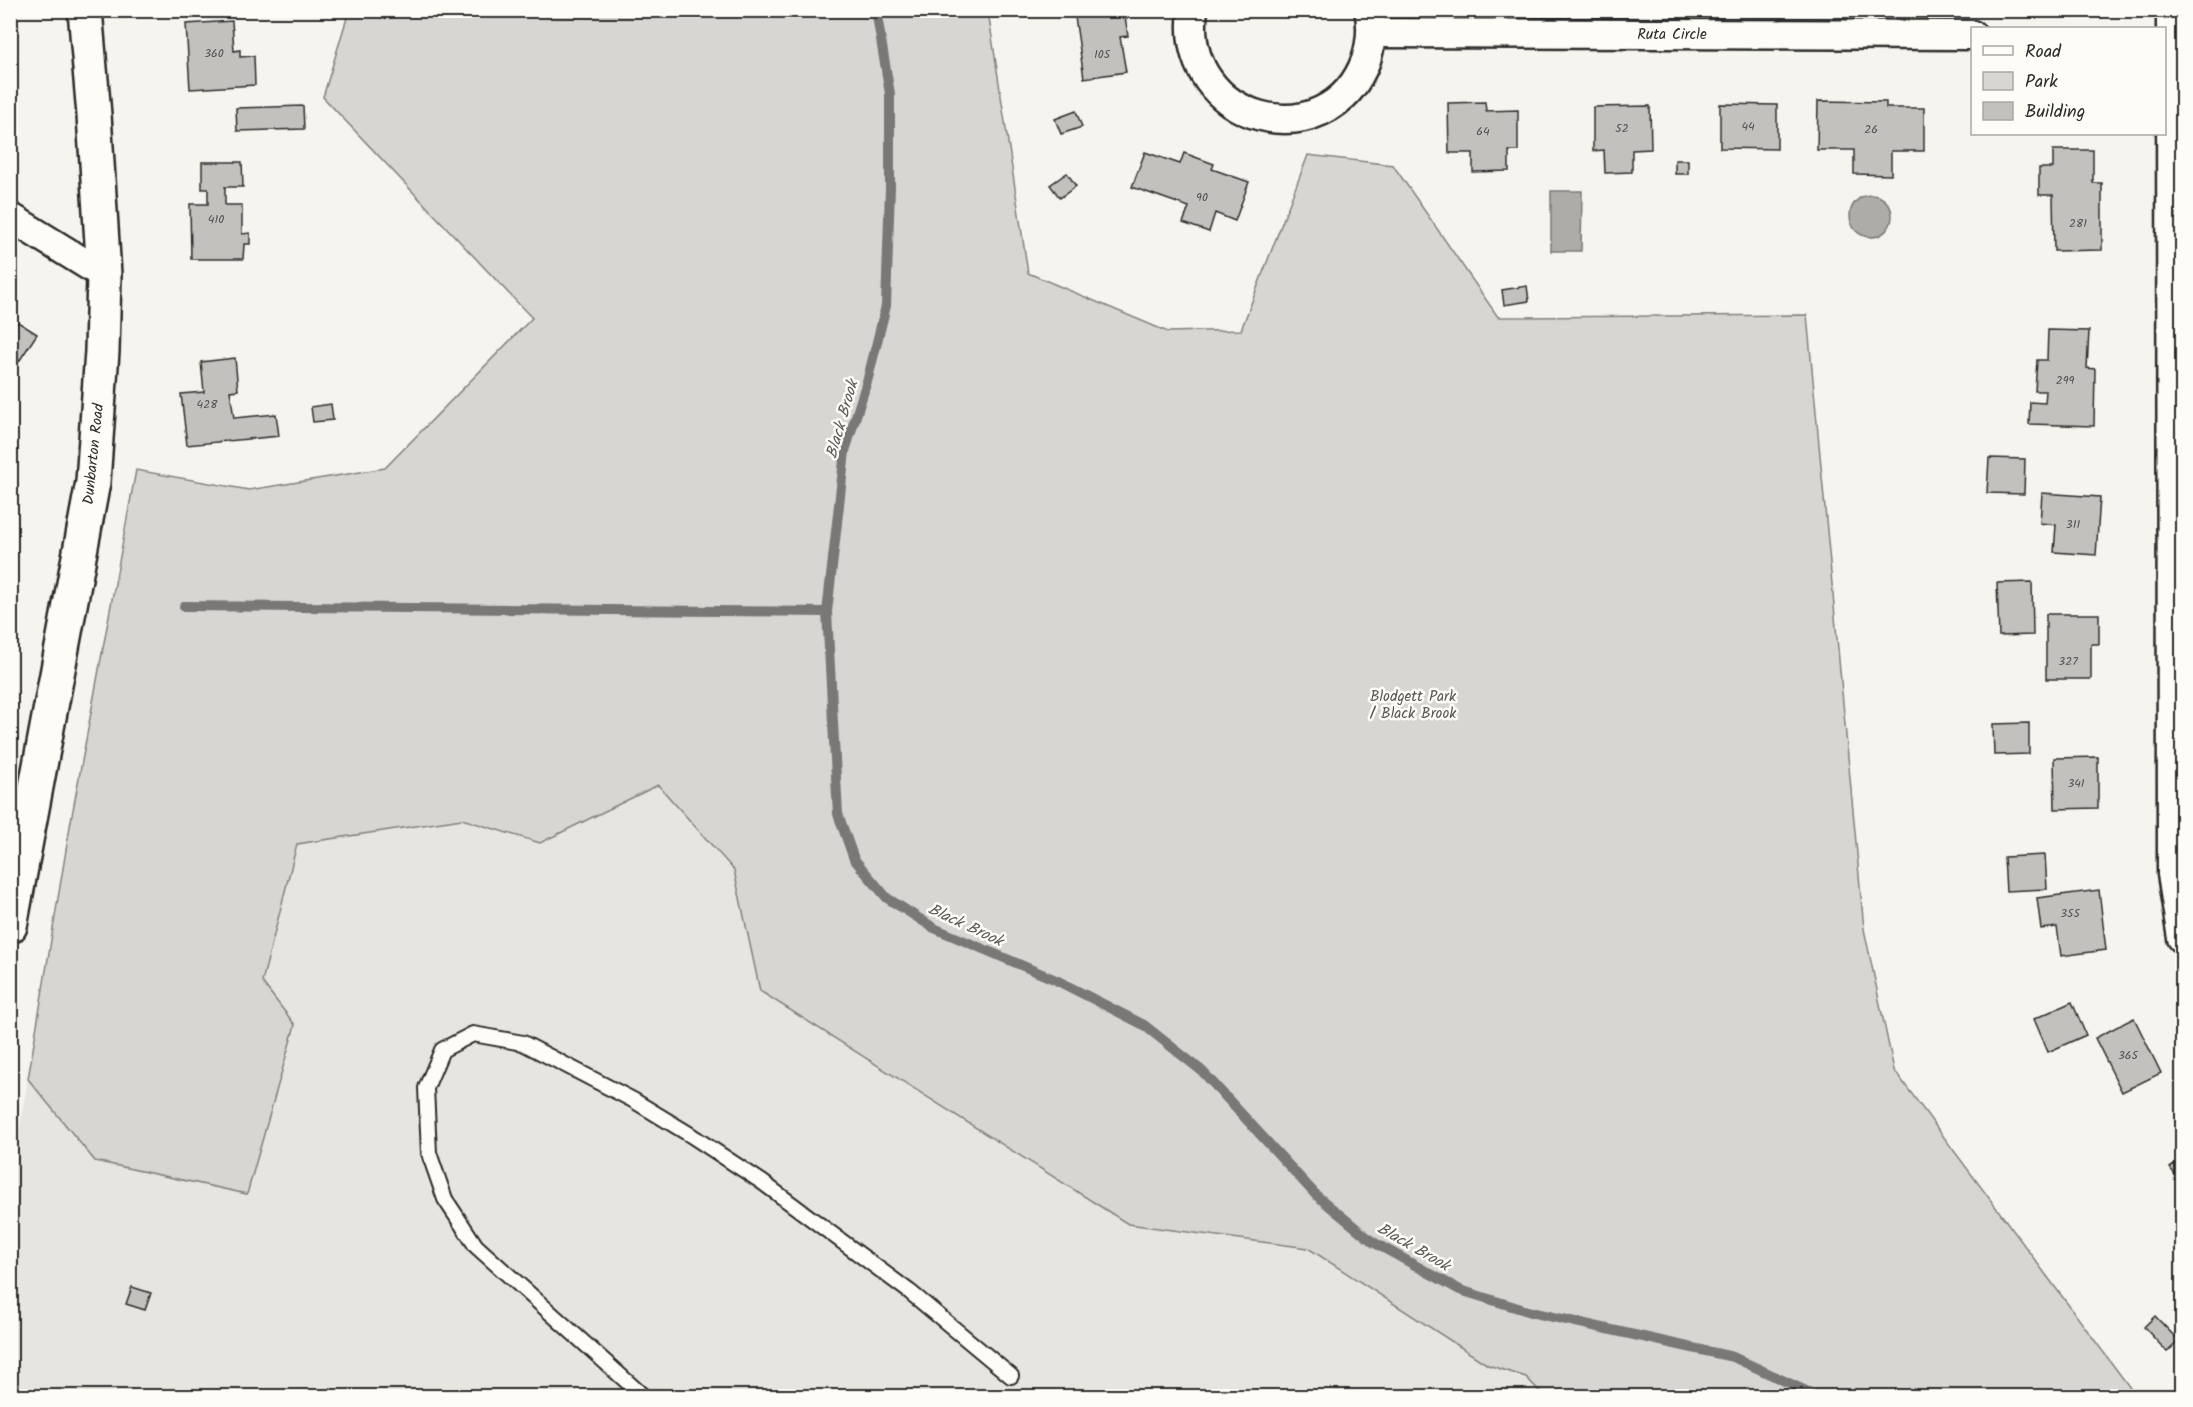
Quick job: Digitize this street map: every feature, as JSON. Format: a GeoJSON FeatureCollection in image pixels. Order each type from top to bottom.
{"type":"FeatureCollection","features":[{"type":"Feature","properties":{"kind":"street","name":"Dunbarton Road"},"geometry":{"type":"LineString","coordinates":[[10,926],[93,482],[102,351],[104,275],[85,10]]}},
{"type":"Feature","properties":{"kind":"street","name":"Ruta Circle"},"geometry":{"type":"LineString","coordinates":[[1193,10],[1191,31],[1193,49],[1199,66],[1209,82],[1236,107],[1271,118],[1308,115],[1340,98],[1353,84],[1362,69],[1369,51],[1370,22],[1971,35]]}},
{"type":"Feature","properties":{"kind":"street"},"geometry":{"type":"LineString","coordinates":[[2169,27],[2177,474],[2172,874],[2182,938]]}},
{"type":"Feature","properties":{"kind":"street"},"geometry":{"type":"LineString","coordinates":[[10,217],[104,275]]}},
{"type":"Feature","properties":{"kind":"lane"},"geometry":{"type":"LineString","coordinates":[[644,1396],[476,1246],[445,1199],[429,1153],[426,1088],[442,1050],[473,1034],[523,1043],[633,1100],[762,1182],[910,1292],[1011,1376]]}},
{"type":"Feature","properties":{"kind":"shaded area"},"geometry":{"type":"Polygon","coordinates":[[[1551,191],[1582,191],[1581,251],[1551,251],[1551,191]]]}},
{"type":"Feature","properties":{"kind":"shaded area"},"geometry":{"type":"Polygon","coordinates":[[[1871,195],[1886,201],[1892,216],[1886,231],[1871,237],[1856,231],[1850,216],[1856,201],[1871,195]]]}},
{"type":"Feature","properties":{"kind":"shaded area"},"geometry":{"type":"Polygon","coordinates":[[[658,785],[734,870],[760,991],[1128,1224],[1308,1248],[1488,1365],[1588,1396],[11,1396],[11,1178],[28,1079],[95,1161],[262,982],[297,844],[462,819],[540,843],[658,785]]]}},
{"type":"Feature","properties":{"kind":"green space","name":"Blodgett Park / Black Brook"},"geometry":{"type":"Polygon","coordinates":[[[349,11],[988,11],[1028,273],[1168,332],[1241,330],[1308,155],[1393,165],[1498,317],[1807,315],[1864,929],[1894,1070],[2136,1396],[1544,1396],[1526,1377],[1488,1365],[1308,1248],[1128,1224],[760,991],[734,870],[658,785],[540,843],[462,819],[297,844],[262,982],[295,1025],[247,1194],[95,1161],[28,1079],[70,826],[136,470],[249,490],[385,468],[532,318],[323,97],[349,11]]]}},
{"type":"Feature","properties":{"kind":"building"},"geometry":{"type":"Polygon","coordinates":[[[1074,10],[1124,10],[1128,36],[1120,37],[1126,72],[1084,78],[1074,10]]]}},
{"type":"Feature","properties":{"kind":"building"},"geometry":{"type":"Polygon","coordinates":[[[232,21],[234,51],[240,50],[240,57],[254,56],[255,85],[190,89],[186,24],[232,21]]]}},
{"type":"Feature","properties":{"kind":"building"},"geometry":{"type":"Polygon","coordinates":[[[1818,101],[1886,102],[1886,108],[1924,108],[1924,151],[1891,151],[1891,175],[1854,174],[1854,150],[1817,150],[1818,101]]]}},
{"type":"Feature","properties":{"kind":"building"},"geometry":{"type":"Polygon","coordinates":[[[1485,102],[1486,111],[1518,110],[1518,151],[1509,151],[1509,171],[1473,172],[1473,153],[1449,153],[1448,103],[1485,102]]]}},
{"type":"Feature","properties":{"kind":"building"},"geometry":{"type":"Polygon","coordinates":[[[1720,104],[1777,105],[1777,149],[1720,148],[1720,104]]]}},
{"type":"Feature","properties":{"kind":"building"},"geometry":{"type":"Polygon","coordinates":[[[303,106],[304,129],[237,131],[236,108],[303,106]]]}},
{"type":"Feature","properties":{"kind":"building"},"geometry":{"type":"Polygon","coordinates":[[[1650,106],[1651,149],[1632,150],[1632,172],[1605,173],[1604,150],[1593,151],[1593,107],[1650,106]]]}},
{"type":"Feature","properties":{"kind":"building"},"geometry":{"type":"Polygon","coordinates":[[[1076,111],[1082,127],[1061,134],[1055,119],[1076,111]]]}},
{"type":"Feature","properties":{"kind":"building"},"geometry":{"type":"Polygon","coordinates":[[[2053,150],[2093,150],[2093,183],[2102,183],[2102,250],[2054,251],[2053,195],[2039,195],[2039,168],[2053,168],[2053,150]]]}},
{"type":"Feature","properties":{"kind":"building"},"geometry":{"type":"Polygon","coordinates":[[[1145,152],[1180,164],[1184,153],[1214,164],[1212,169],[1249,182],[1235,221],[1215,213],[1209,232],[1183,223],[1189,207],[1132,187],[1145,152]]]}},
{"type":"Feature","properties":{"kind":"building"},"geometry":{"type":"Polygon","coordinates":[[[1675,160],[1688,160],[1688,174],[1675,174],[1675,160]]]}},
{"type":"Feature","properties":{"kind":"building"},"geometry":{"type":"Polygon","coordinates":[[[202,162],[242,162],[243,187],[225,187],[225,205],[242,205],[242,234],[250,233],[250,244],[244,244],[243,259],[191,259],[190,204],[208,204],[208,189],[202,189],[202,162]]]}},
{"type":"Feature","properties":{"kind":"building"},"geometry":{"type":"Polygon","coordinates":[[[1067,173],[1076,186],[1060,198],[1050,185],[1067,173]]]}},
{"type":"Feature","properties":{"kind":"building"},"geometry":{"type":"Polygon","coordinates":[[[1527,286],[1529,301],[1504,305],[1502,290],[1527,286]]]}},
{"type":"Feature","properties":{"kind":"building"},"geometry":{"type":"Polygon","coordinates":[[[10,321],[16,325],[18,322],[37,334],[18,363],[10,358],[10,321]]]}},
{"type":"Feature","properties":{"kind":"building"},"geometry":{"type":"Polygon","coordinates":[[[2048,330],[2089,331],[2087,368],[2095,369],[2094,426],[2029,424],[2030,402],[2045,403],[2046,391],[2035,391],[2037,360],[2047,360],[2048,330]]]}},
{"type":"Feature","properties":{"kind":"building"},"geometry":{"type":"Polygon","coordinates":[[[235,358],[238,390],[230,391],[234,418],[276,414],[279,436],[187,445],[181,394],[204,392],[201,362],[235,358]]]}},
{"type":"Feature","properties":{"kind":"building"},"geometry":{"type":"Polygon","coordinates":[[[331,404],[333,420],[313,422],[311,407],[331,404]]]}},
{"type":"Feature","properties":{"kind":"building"},"geometry":{"type":"Polygon","coordinates":[[[1989,458],[2025,459],[2024,494],[1987,493],[1989,458]]]}},
{"type":"Feature","properties":{"kind":"building"},"geometry":{"type":"Polygon","coordinates":[[[2042,493],[2100,497],[2096,555],[2054,552],[2056,525],[2040,523],[2042,493]]]}},
{"type":"Feature","properties":{"kind":"building"},"geometry":{"type":"Polygon","coordinates":[[[2032,582],[2033,635],[1999,636],[1997,583],[2032,582]]]}},
{"type":"Feature","properties":{"kind":"building"},"geometry":{"type":"Polygon","coordinates":[[[2046,614],[2099,614],[2099,644],[2091,644],[2091,679],[2046,679],[2046,614]]]}},
{"type":"Feature","properties":{"kind":"building"},"geometry":{"type":"Polygon","coordinates":[[[2029,723],[2029,754],[1994,755],[1993,724],[2029,723]]]}},
{"type":"Feature","properties":{"kind":"building"},"geometry":{"type":"Polygon","coordinates":[[[2098,757],[2098,808],[2055,809],[2054,758],[2098,757]]]}},
{"type":"Feature","properties":{"kind":"building"},"geometry":{"type":"Polygon","coordinates":[[[2045,855],[2047,889],[2006,891],[2004,857],[2045,855]]]}},
{"type":"Feature","properties":{"kind":"building"},"geometry":{"type":"Polygon","coordinates":[[[2099,890],[2106,950],[2061,956],[2057,927],[2041,929],[2037,898],[2099,890]]]}},
{"type":"Feature","properties":{"kind":"building"},"geometry":{"type":"Polygon","coordinates":[[[2072,1002],[2086,1035],[2048,1052],[2034,1019],[2072,1002]]]}},
{"type":"Feature","properties":{"kind":"building"},"geometry":{"type":"Polygon","coordinates":[[[2134,1018],[2161,1073],[2122,1092],[2095,1038],[2134,1018]]]}},
{"type":"Feature","properties":{"kind":"building"},"geometry":{"type":"Polygon","coordinates":[[[2182,1159],[2182,1184],[2170,1168],[2182,1159]]]}},
{"type":"Feature","properties":{"kind":"building"},"geometry":{"type":"Polygon","coordinates":[[[132,1287],[151,1293],[145,1310],[126,1304],[132,1287]]]}},
{"type":"Feature","properties":{"kind":"building"},"geometry":{"type":"Polygon","coordinates":[[[2155,1316],[2179,1341],[2167,1352],[2144,1327],[2155,1316]]]}},
{"type":"Feature","properties":{"kind":"waterway","name":"Black Brook"},"geometry":{"type":"LineString","coordinates":[[876,10],[890,94],[886,306],[868,378],[845,451],[827,612],[838,814],[854,859],[887,898],[934,928],[1056,980],[1144,1025],[1202,1071],[1316,1195],[1373,1242],[1460,1290],[1531,1312],[1733,1357],[1817,1396]]}},
{"type":"Feature","properties":{"kind":"waterway"},"geometry":{"type":"LineString","coordinates":[[184,606],[827,612]]}}]}
